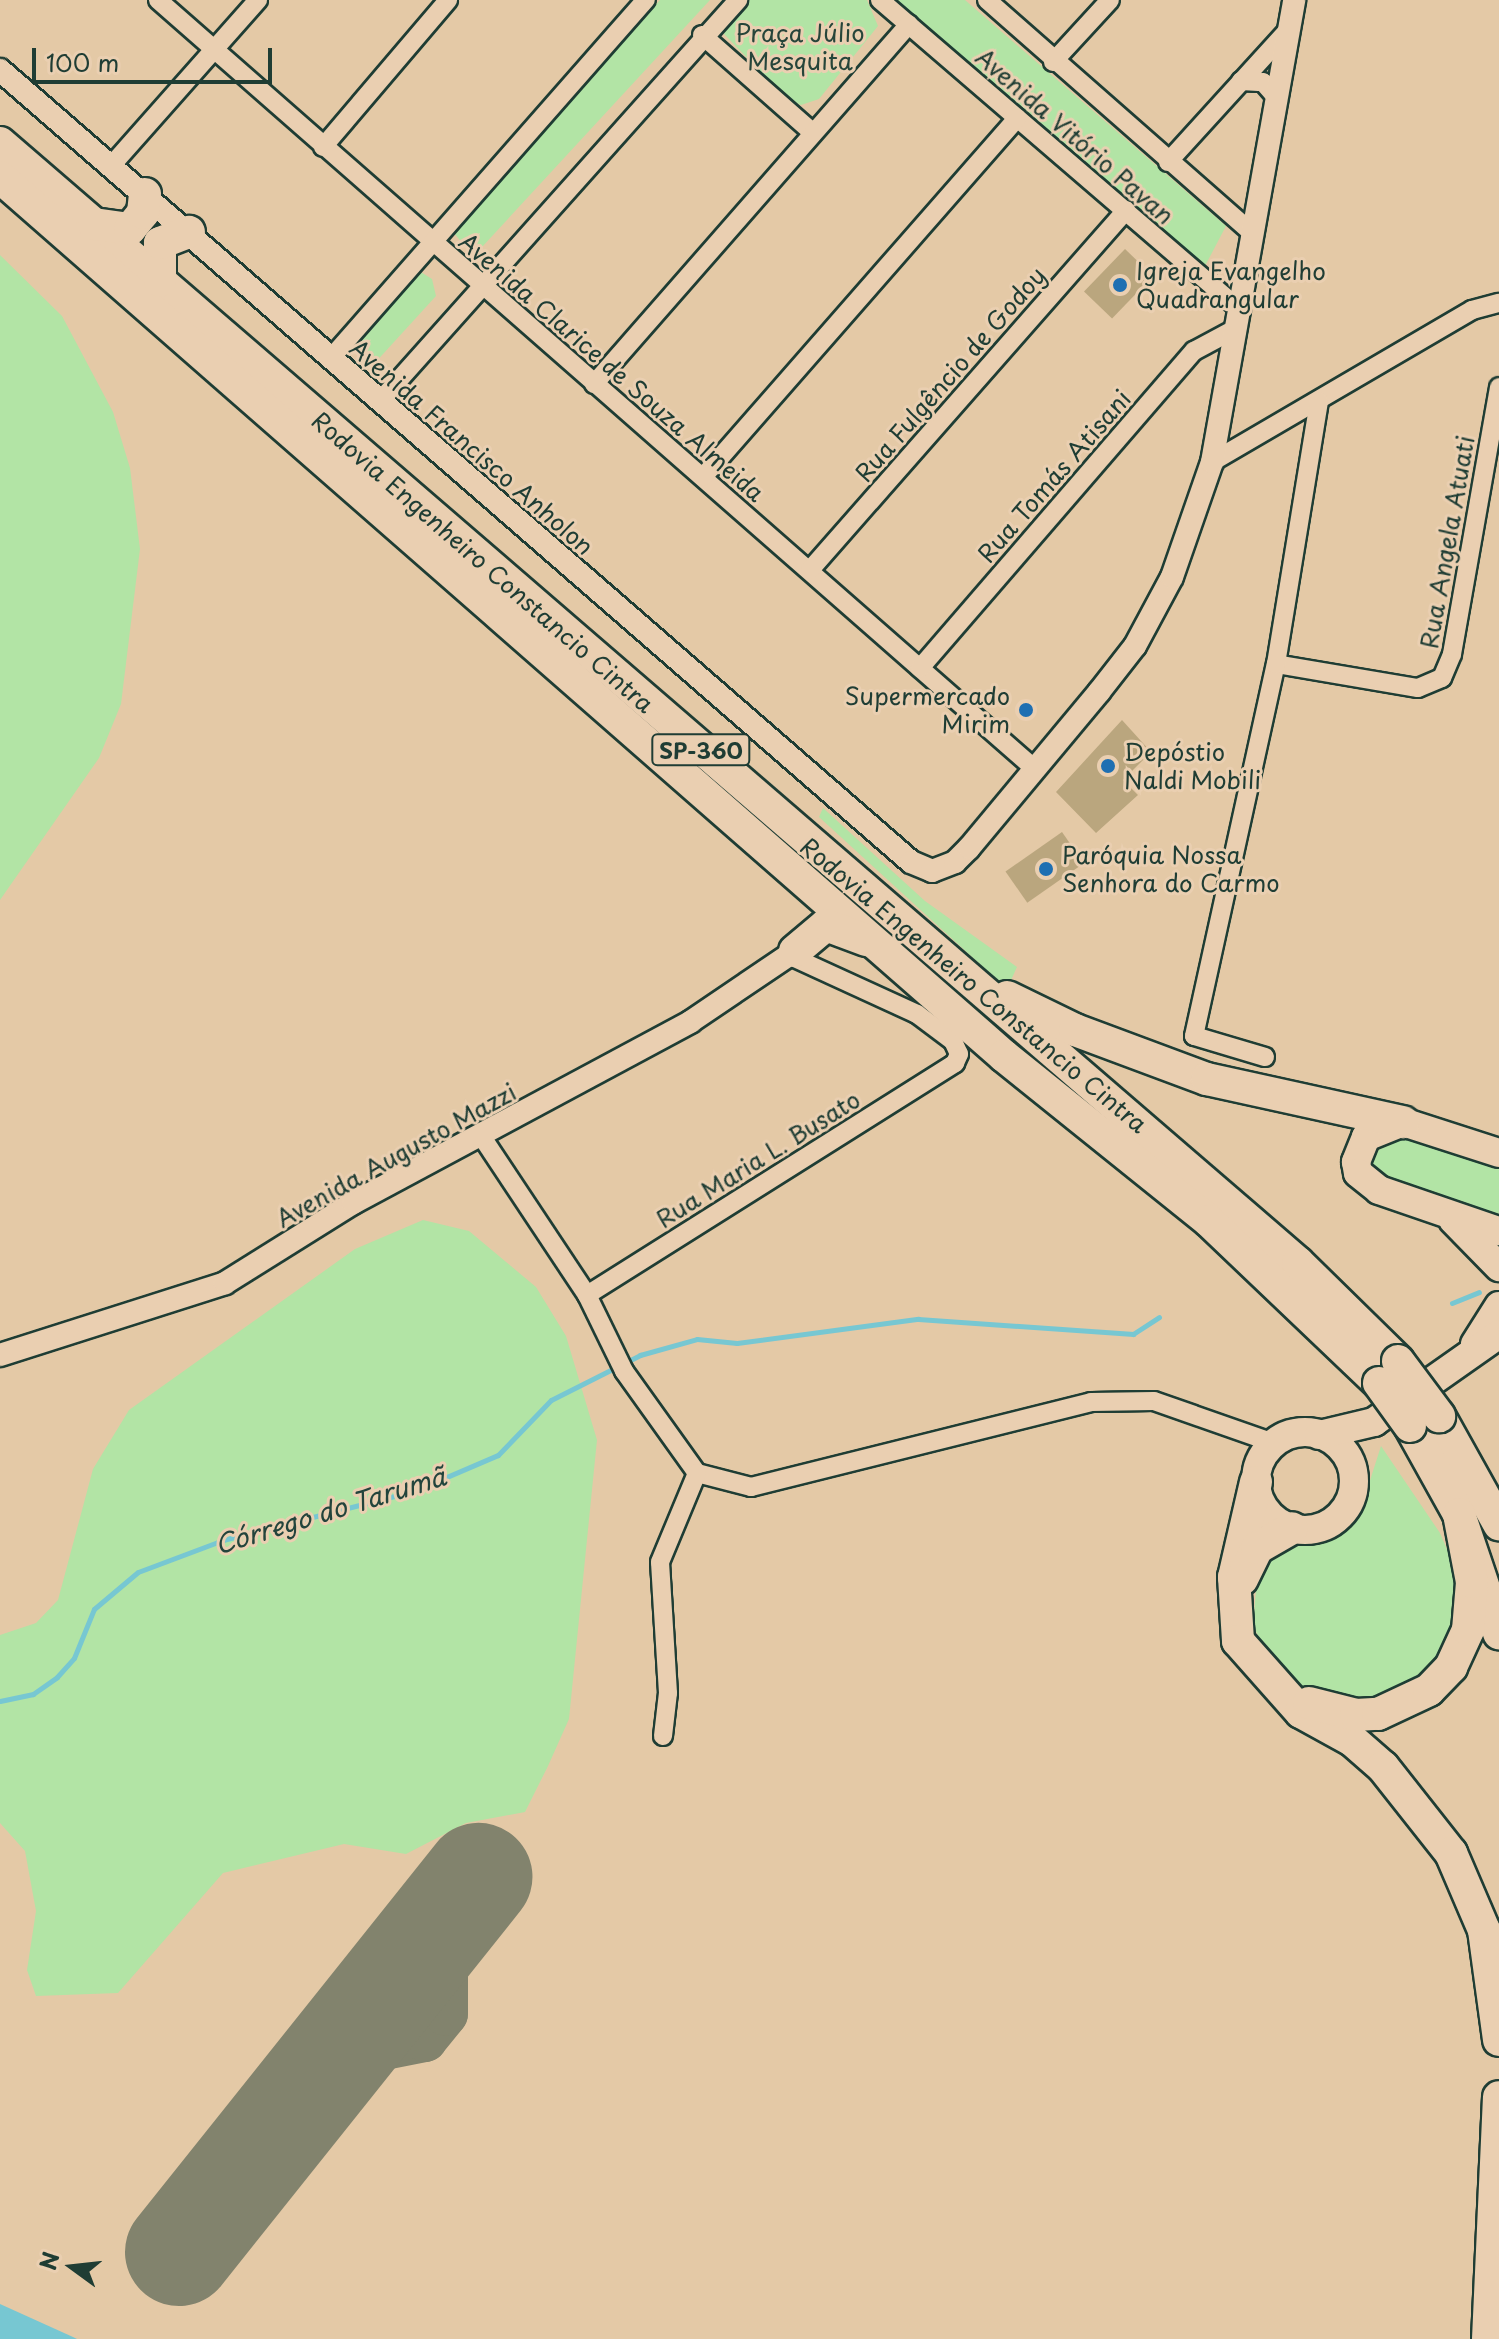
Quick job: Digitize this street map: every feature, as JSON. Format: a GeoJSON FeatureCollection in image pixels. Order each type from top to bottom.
{"type":"FeatureCollection","features":[{"type":"Feature","properties":{"kind":"highway","name":"Rodovia Engenheiro Constancio Cintra"},"geometry":{"type":"LineString","coordinates":[[0,143],[1298,1263],[1389,1372]]}},
{"type":"Feature","properties":{"kind":"highway","name":"Rodovia Engenheiro Constancio Cintra"},"geometry":{"type":"LineString","coordinates":[[0,177],[909,971],[1389,1372]]}},
{"type":"Feature","properties":{"kind":"highway"},"geometry":{"type":"LineString","coordinates":[[94,224],[130,229],[143,213],[145,194]]}},
{"type":"Feature","properties":{"kind":"highway"},"geometry":{"type":"LineString","coordinates":[[160,281],[160,243],[189,232]]}},
{"type":"Feature","properties":{"kind":"highway"},"geometry":{"type":"LineString","coordinates":[[782,857],[804,897],[807,921],[791,953]]}},
{"type":"Feature","properties":{"kind":"highway"},"geometry":{"type":"LineString","coordinates":[[791,953],[826,925],[838,925],[909,971]]}},
{"type":"Feature","properties":{"kind":"highway"},"geometry":{"type":"LineString","coordinates":[[967,977],[1075,1030],[1207,1079],[1403,1122]]}},
{"type":"Feature","properties":{"kind":"highway","name":"SP-360"},"geometry":{"type":"LineString","coordinates":[[1389,1372],[1425,1421],[1499,1633]]}},
{"type":"Feature","properties":{"kind":"highway"},"geometry":{"type":"LineString","coordinates":[[1425,1421],[1499,1524]]}},
{"type":"Feature","properties":{"kind":"highway"},"geometry":{"type":"LineString","coordinates":[[1256,1482],[1234,1596],[1238,1641],[1287,1698],[1383,1767],[1451,1853],[1484,1930],[1499,2040]]}},
{"type":"Feature","properties":{"kind":"highway"},"geometry":{"type":"LineString","coordinates":[[1287,1698],[1338,1712],[1378,1714],[1429,1690],[1451,1667],[1468,1630],[1472,1582],[1459,1514]]}},
{"type":"Feature","properties":{"kind":"highway"},"geometry":{"type":"LineString","coordinates":[[1234,1596],[1257,1548],[1292,1528]]}},
{"type":"Feature","properties":{"kind":"highway"},"geometry":{"type":"LineString","coordinates":[[1488,2339],[1499,2097]]}},
{"type":"Feature","properties":{"kind":"main road"},"geometry":{"type":"LineString","coordinates":[[1499,1153],[1403,1122],[1366,1137],[1358,1173],[1379,1190],[1499,1231]]}},
{"type":"Feature","properties":{"kind":"main road"},"geometry":{"type":"LineString","coordinates":[[1440,1210],[1499,1267]]}},
{"type":"Feature","properties":{"kind":"main road"},"geometry":{"type":"LineString","coordinates":[[1472,1347],[1499,1306]]}},
{"type":"Feature","properties":{"kind":"main road"},"geometry":{"type":"LineString","coordinates":[[1374,1422],[1348,1505],[1324,1526],[1292,1528],[1266,1511],[1256,1482],[1274,1443],[1301,1432],[1319,1435],[1374,1422],[1472,1347],[1499,1334]]}},
{"type":"Feature","properties":{"kind":"main road"},"geometry":{"type":"LineString","coordinates":[[1319,1435],[1349,1460],[1353,1489]]}},
{"type":"Feature","properties":{"kind":"street","name":"Avenida Clarice de Souza Almeida"},"geometry":{"type":"LineString","coordinates":[[158,0],[1035,769]]}},
{"type":"Feature","properties":{"kind":"street"},"geometry":{"type":"LineString","coordinates":[[111,166],[258,0]]}},
{"type":"Feature","properties":{"kind":"street"},"geometry":{"type":"LineString","coordinates":[[323,147],[448,0]]}},
{"type":"Feature","properties":{"kind":"street"},"geometry":{"type":"LineString","coordinates":[[331,358],[646,0]]}},
{"type":"Feature","properties":{"kind":"street"},"geometry":{"type":"LineString","coordinates":[[380,401],[702,35],[738,0]]}},
{"type":"Feature","properties":{"kind":"street","name":"Avenida Vitório Pavan"},"geometry":{"type":"LineString","coordinates":[[880,0],[1126,210],[1237,319]]}},
{"type":"Feature","properties":{"kind":"street","name":"Avenida Vitório Pavan"},"geometry":{"type":"LineString","coordinates":[[987,0],[1053,62],[1252,233]]}},
{"type":"Feature","properties":{"kind":"street"},"geometry":{"type":"LineString","coordinates":[[1053,62],[1110,0]]}},
{"type":"Feature","properties":{"kind":"street"},"geometry":{"type":"LineString","coordinates":[[1035,769],[1155,613],[1212,462],[1294,0]]}},
{"type":"Feature","properties":{"kind":"street"},"geometry":{"type":"LineString","coordinates":[[594,384],[909,24]]}},
{"type":"Feature","properties":{"kind":"street"},"geometry":{"type":"LineString","coordinates":[[1168,162],[1288,30]]}},
{"type":"Feature","properties":{"kind":"street"},"geometry":{"type":"LineString","coordinates":[[702,35],[813,133]]}},
{"type":"Feature","properties":{"kind":"street","name":"Avenida Francisco Anholon"},"geometry":{"type":"LineString","coordinates":[[0,70],[911,862],[932,871],[955,862],[1035,769]]}},
{"type":"Feature","properties":{"kind":"street"},"geometry":{"type":"LineString","coordinates":[[1241,81],[1263,82],[1276,97]]}},
{"type":"Feature","properties":{"kind":"street"},"geometry":{"type":"LineString","coordinates":[[703,477],[1017,118]]}},
{"type":"Feature","properties":{"kind":"street","name":"Rua Fulgêncio de Godoy"},"geometry":{"type":"LineString","coordinates":[[810,570],[1126,210]]}},
{"type":"Feature","properties":{"kind":"street"},"geometry":{"type":"LineString","coordinates":[[1212,462],[1472,310],[1499,303]]}},
{"type":"Feature","properties":{"kind":"street","name":"Rua Tomás Atisani"},"geometry":{"type":"LineString","coordinates":[[920,668],[1194,351],[1237,319]]}},
{"type":"Feature","properties":{"kind":"street","name":"Rua Angela Atuati"},"geometry":{"type":"LineString","coordinates":[[1276,664],[1418,688],[1442,678],[1452,654],[1499,387]]}},
{"type":"Feature","properties":{"kind":"street"},"geometry":{"type":"LineString","coordinates":[[1265,1057],[1194,1036],[1276,664],[1319,402]]}},
{"type":"Feature","properties":{"kind":"street","name":"Rua Maria L. Busato"},"geometry":{"type":"LineString","coordinates":[[587,1295],[955,1063],[959,1054],[953,1041],[917,1014],[791,953]]}},
{"type":"Feature","properties":{"kind":"street","name":"Avenida Augusto Mazzi"},"geometry":{"type":"LineString","coordinates":[[0,1355],[225,1283],[353,1203],[482,1137],[690,1022],[791,953]]}},
{"type":"Feature","properties":{"kind":"street"},"geometry":{"type":"LineString","coordinates":[[482,1137],[587,1295],[620,1363],[697,1473],[751,1487],[1091,1402],[1154,1401],[1222,1420],[1274,1443]]}},
{"type":"Feature","properties":{"kind":"street"},"geometry":{"type":"LineString","coordinates":[[663,1736],[668,1693],[660,1562],[697,1473]]}},
{"type":"Feature","properties":{"kind":"green space"},"geometry":{"type":"Polygon","coordinates":[[[660,0],[710,0],[482,247],[468,250],[449,227],[660,0]]]}},
{"type":"Feature","properties":{"kind":"green space","name":"Praça Júlio Mesquita"},"geometry":{"type":"Polygon","coordinates":[[[748,0],[867,0],[878,26],[819,99],[801,105],[787,99],[724,34],[727,22],[748,0]]]}},
{"type":"Feature","properties":{"kind":"green space"},"geometry":{"type":"Polygon","coordinates":[[[893,0],[965,0],[1226,226],[1205,266],[893,0]]]}},
{"type":"Feature","properties":{"kind":"green space"},"geometry":{"type":"Polygon","coordinates":[[[0,255],[62,316],[113,412],[130,468],[140,549],[121,704],[99,758],[0,900],[0,255]]]}},
{"type":"Feature","properties":{"kind":"green space"},"geometry":{"type":"Polygon","coordinates":[[[416,269],[432,279],[436,296],[373,365],[350,344],[416,269]]]}},
{"type":"Feature","properties":{"kind":"green space"},"geometry":{"type":"Polygon","coordinates":[[[823,808],[925,901],[1017,967],[1007,989],[819,817],[823,808]]]}},
{"type":"Feature","properties":{"kind":"green space"},"geometry":{"type":"Polygon","coordinates":[[[1394,1135],[1499,1167],[1499,1214],[1386,1180],[1370,1167],[1374,1142],[1394,1135]]]}},
{"type":"Feature","properties":{"kind":"green space"},"geometry":{"type":"Polygon","coordinates":[[[423,1220],[469,1231],[536,1287],[566,1336],[597,1440],[569,1719],[548,1766],[525,1812],[466,1823],[406,1854],[344,1844],[223,1873],[118,1993],[36,1996],[27,1970],[36,1911],[25,1851],[0,1823],[0,1635],[36,1623],[58,1600],[93,1469],[129,1410],[355,1249],[423,1220]]]}},
{"type":"Feature","properties":{"kind":"green space"},"geometry":{"type":"Polygon","coordinates":[[[1381,1446],[1440,1533],[1455,1568],[1459,1617],[1430,1674],[1372,1701],[1311,1695],[1269,1657],[1253,1626],[1258,1566],[1274,1547],[1316,1543],[1358,1518],[1381,1446]]]}},
{"type":"Feature","properties":{"kind":"water"},"geometry":{"type":"Polygon","coordinates":[[[0,2304],[73,2337],[77,2339],[0,2339],[0,2304]]]}},
{"type":"Feature","properties":{"kind":"building","name":"Igreja Evangelho Quadrangular"},"geometry":{"type":"Polygon","coordinates":[[[1125,249],[1153,276],[1112,319],[1084,291],[1125,249]]]}},
{"type":"Feature","properties":{"kind":"building","name":"Depóstio Naldi Mobili"},"geometry":{"type":"Polygon","coordinates":[[[1122,720],[1151,752],[1123,780],[1138,795],[1096,833],[1056,792],[1122,720]]]}},
{"type":"Feature","properties":{"kind":"building","name":"Paróquia Nossa Senhora do Carmo"},"geometry":{"type":"Polygon","coordinates":[[[1062,832],[1084,863],[1027,903],[1005,872],[1062,832]]]}},
{"type":"Feature","properties":{"kind":"waterway","name":"Córrego do Tarumã"},"geometry":{"type":"LineString","coordinates":[[1452,1303],[1479,1292]]}},
{"type":"Feature","properties":{"kind":"waterway","name":"Córrego do Tarumã"},"geometry":{"type":"LineString","coordinates":[[0,1701],[33,1694],[57,1677],[74,1658],[94,1609],[138,1572],[223,1540],[414,1491],[498,1455],[551,1400],[640,1355],[697,1339],[737,1343],[918,1319],[1133,1334],[1159,1317]]}},
{"type":"Feature","properties":{"kind":"taxiway"},"geometry":{"type":"LineString","coordinates":[[334,2058],[425,2040],[446,2014],[446,1917]]}},
{"type":"Feature","properties":{"kind":"runway"},"geometry":{"type":"LineString","coordinates":[[179,2252],[478,1877]]}},
{"type":"Feature","properties":{"kind":"place","name":"Igreja Evangelho Quadrangular"},"geometry":{"type":"Point","coordinates":[1120,285]}},
{"type":"Feature","properties":{"kind":"place","name":"Supermercado Mirim"},"geometry":{"type":"Point","coordinates":[1026,710]}},
{"type":"Feature","properties":{"kind":"place","name":"Depóstio Naldi Mobili"},"geometry":{"type":"Point","coordinates":[1108,766]}},
{"type":"Feature","properties":{"kind":"place","name":"Paróquia Nossa Senhora do Carmo"},"geometry":{"type":"Point","coordinates":[1046,869]}}]}
